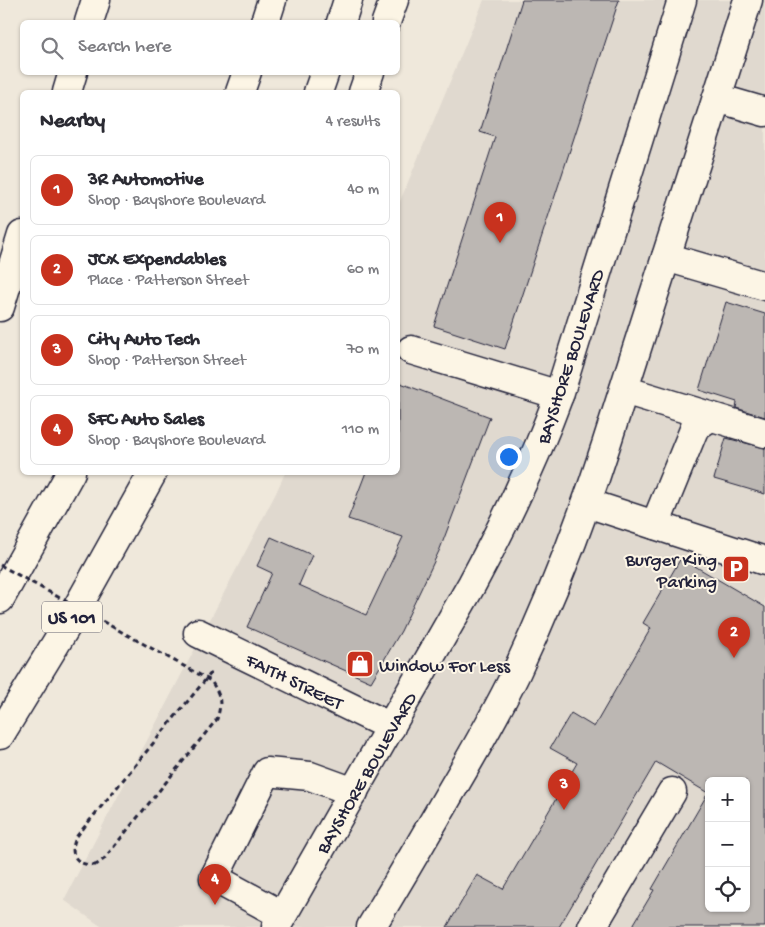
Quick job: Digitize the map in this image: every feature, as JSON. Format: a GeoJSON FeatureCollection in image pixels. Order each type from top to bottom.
{"type":"FeatureCollection","features":[{"type":"Feature","properties":{"kind":"main road"},"geometry":{"type":"LineString","coordinates":[[90,20],[96,0]]}},
{"type":"Feature","properties":{"kind":"main road"},"geometry":{"type":"LineString","coordinates":[[265,20],[272,0]]}},
{"type":"Feature","properties":{"kind":"main road"},"geometry":{"type":"LineString","coordinates":[[342,20],[348,0]]}},
{"type":"Feature","properties":{"kind":"main road"},"geometry":{"type":"LineString","coordinates":[[387,20],[394,0]]}},
{"type":"Feature","properties":{"kind":"main road","name":"BAYSHORE BOULEVARD"},"geometry":{"type":"LineString","coordinates":[[279,921],[391,727],[497,537],[538,450],[559,394],[682,0]]}},
{"type":"Feature","properties":{"kind":"main road"},"geometry":{"type":"LineString","coordinates":[[371,927],[460,778],[515,675],[564,564],[587,503],[624,390],[748,0]]}},
{"type":"Feature","properties":{"kind":"main road"},"geometry":{"type":"LineString","coordinates":[[68,90],[72,75]]}},
{"type":"Feature","properties":{"kind":"main road"},"geometry":{"type":"LineString","coordinates":[[241,90],[246,75]]}},
{"type":"Feature","properties":{"kind":"main road"},"geometry":{"type":"LineString","coordinates":[[319,90],[324,75]]}},
{"type":"Feature","properties":{"kind":"main road"},"geometry":{"type":"LineString","coordinates":[[364,90],[369,75]]}},
{"type":"Feature","properties":{"kind":"main road"},"geometry":{"type":"LineString","coordinates":[[718,98],[765,112]]}},
{"type":"Feature","properties":{"kind":"main road"},"geometry":{"type":"LineString","coordinates":[[0,307],[7,262],[20,239]]}},
{"type":"Feature","properties":{"kind":"main road"},"geometry":{"type":"LineString","coordinates":[[666,257],[765,286]]}},
{"type":"Feature","properties":{"kind":"main road"},"geometry":{"type":"LineString","coordinates":[[412,350],[559,394]]}},
{"type":"Feature","properties":{"kind":"main road"},"geometry":{"type":"LineString","coordinates":[[624,390],[765,433]]}},
{"type":"Feature","properties":{"kind":"main road"},"geometry":{"type":"LineString","coordinates":[[655,525],[695,428],[710,416]]}},
{"type":"Feature","properties":{"kind":"main road"},"geometry":{"type":"LineString","coordinates":[[0,600],[69,475]]}},
{"type":"Feature","properties":{"kind":"main road","name":"US 101"},"geometry":{"type":"LineString","coordinates":[[0,735],[72,617],[151,475]]}},
{"type":"Feature","properties":{"kind":"main road"},"geometry":{"type":"LineString","coordinates":[[140,497],[166,475]]}},
{"type":"Feature","properties":{"kind":"main road"},"geometry":{"type":"LineString","coordinates":[[587,503],[765,561]]}},
{"type":"Feature","properties":{"kind":"main road","name":"FAITH STREET"},"geometry":{"type":"LineString","coordinates":[[198,633],[391,727]]}},
{"type":"Feature","properties":{"kind":"main road"},"geometry":{"type":"LineString","coordinates":[[279,921],[214,878],[267,772],[310,776],[354,792]]}},
{"type":"Feature","properties":{"kind":"main road"},"geometry":{"type":"LineString","coordinates":[[592,927],[672,792]]}},
{"type":"Feature","properties":{"kind":"path"},"geometry":{"type":"LineString","coordinates":[[0,565],[211,681],[219,692],[221,706],[217,720],[104,859],[96,865],[85,866],[78,861],[73,853],[73,844],[77,836],[154,742],[231,649]]}},
{"type":"Feature","properties":{"kind":"shaded area"},"geometry":{"type":"Polygon","coordinates":[[[484,0],[765,0],[765,927],[102,927],[64,900],[284,475],[400,475],[400,201],[484,0]]]}},
{"type":"Feature","properties":{"kind":"building"},"geometry":{"type":"Polygon","coordinates":[[[522,0],[619,0],[505,349],[434,326],[495,137],[480,132],[522,0]]]}},
{"type":"Feature","properties":{"kind":"building"},"geometry":{"type":"Polygon","coordinates":[[[726,302],[765,314],[765,417],[736,408],[737,402],[699,390],[726,302]]]}},
{"type":"Feature","properties":{"kind":"building"},"geometry":{"type":"Polygon","coordinates":[[[400,383],[490,417],[440,549],[401,631],[371,682],[247,627],[272,573],[257,566],[271,537],[312,555],[299,585],[366,615],[403,537],[348,519],[365,475],[400,475],[400,383]]]}},
{"type":"Feature","properties":{"kind":"building"},"geometry":{"type":"Polygon","coordinates":[[[726,438],[765,448],[765,494],[714,479],[726,438]]]}},
{"type":"Feature","properties":{"kind":"building"},"geometry":{"type":"Polygon","coordinates":[[[681,558],[765,607],[765,927],[632,927],[705,798],[705,912],[750,912],[750,777],[705,777],[705,791],[656,762],[559,927],[447,927],[477,875],[503,889],[577,763],[550,748],[571,713],[594,727],[651,628],[643,623],[681,558]]]}},
{"type":"Feature","properties":{"kind":"place","name":"3R Automotive"},"geometry":{"type":"Point","coordinates":[500,243]}},
{"type":"Feature","properties":{"kind":"place","name":"Burger King Parking"},"geometry":{"type":"Point","coordinates":[736,569]}},
{"type":"Feature","properties":{"kind":"place","name":"JCX Expendables"},"geometry":{"type":"Point","coordinates":[734,658]}},
{"type":"Feature","properties":{"kind":"place","name":"Window For Less"},"geometry":{"type":"Point","coordinates":[360,664]}},
{"type":"Feature","properties":{"kind":"place","name":"City Auto Tech"},"geometry":{"type":"Point","coordinates":[564,810]}},
{"type":"Feature","properties":{"kind":"place","name":"SFC Auto Sales"},"geometry":{"type":"Point","coordinates":[215,905]}}]}
